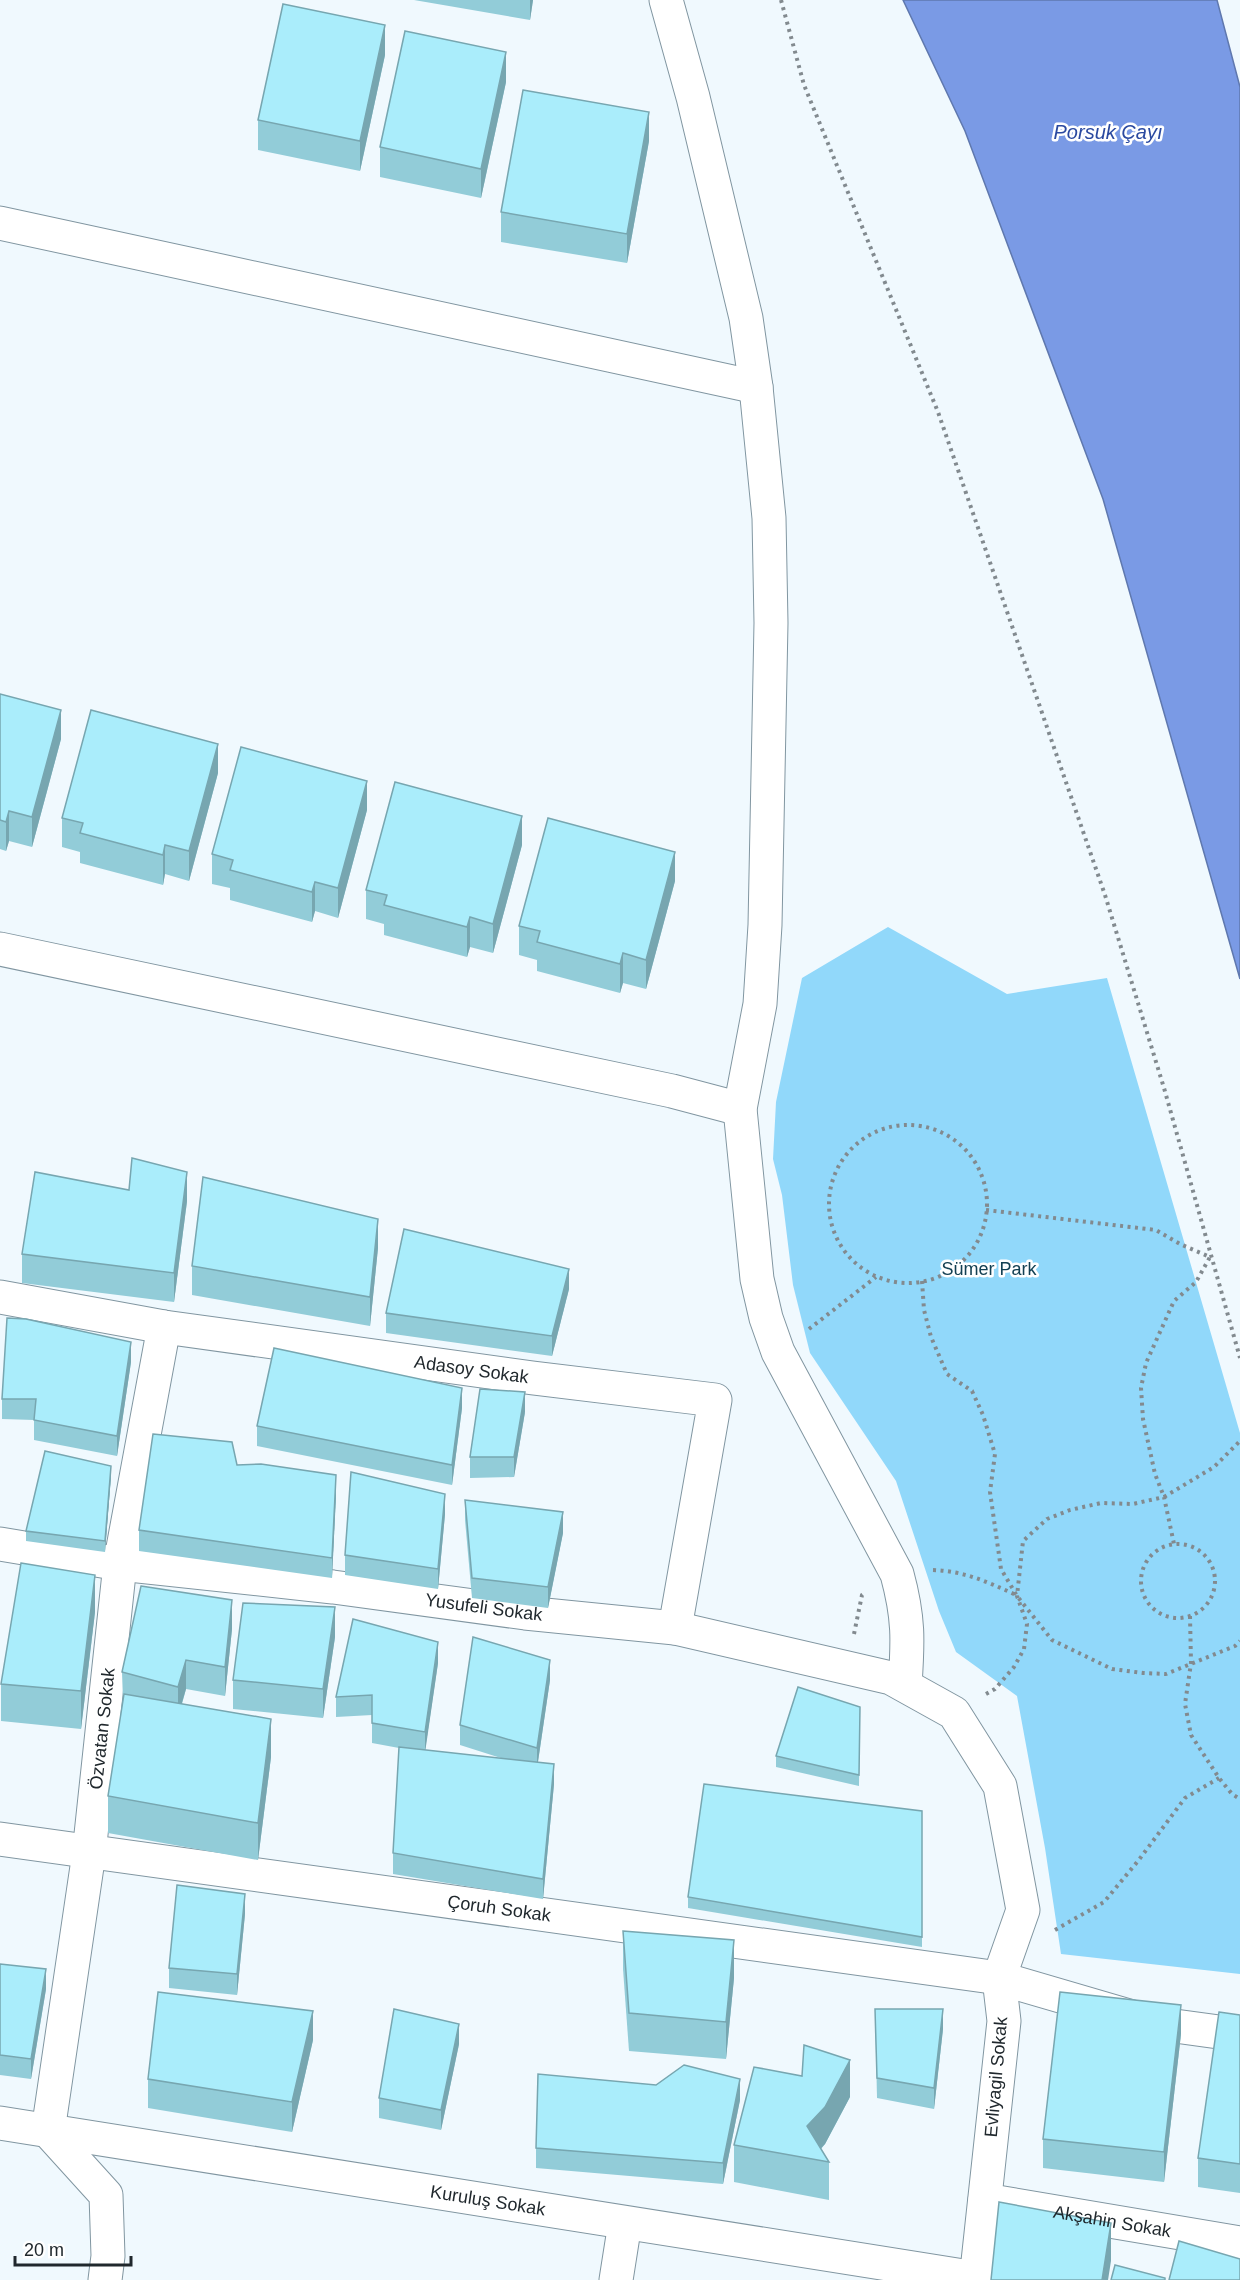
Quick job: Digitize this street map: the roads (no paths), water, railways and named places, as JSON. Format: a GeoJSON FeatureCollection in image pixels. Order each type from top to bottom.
{"type":"FeatureCollection","features":[{"type":"Feature","properties":{"kind":"street"},"geometry":{"type":"LineString","coordinates":[[666,0],[693,97],[746,318],[756,387],[769,518],[771,623],[765,925],[760,1004],[740,1108],[757,1280],[766,1318],[778,1352],[897,1574],[905,1606],[908,1636],[905,1685]]}},
{"type":"Feature","properties":{"kind":"street"},"geometry":{"type":"LineString","coordinates":[[0,223],[756,387]]}},
{"type":"Feature","properties":{"kind":"street"},"geometry":{"type":"LineString","coordinates":[[0,949],[672,1091],[740,1108]]}},
{"type":"Feature","properties":{"kind":"street","name":"Adasoy Sokak"},"geometry":{"type":"LineString","coordinates":[[0,1297],[164,1328],[715,1400],[675,1628]]}},
{"type":"Feature","properties":{"kind":"street","name":"Özvatan Sokak"},"geometry":{"type":"LineString","coordinates":[[48,2131],[89,1852],[120,1564],[164,1328]]}},
{"type":"Feature","properties":{"kind":"street","name":"Yusufeli Sokak"},"geometry":{"type":"LineString","coordinates":[[0,1544],[120,1564],[333,1587],[525,1613],[675,1628],[891,1678],[954,1713]]}},
{"type":"Feature","properties":{"kind":"street","name":"Evliyagil Sokak"},"geometry":{"type":"LineString","coordinates":[[954,1713],[1000,1786],[1023,1910],[999,1978],[1004,2021],[976,2279]]}},
{"type":"Feature","properties":{"kind":"street","name":"Çoruh Sokak"},"geometry":{"type":"LineString","coordinates":[[0,1839],[999,1978],[1153,2023],[1240,2036]]}},
{"type":"Feature","properties":{"kind":"street","name":"Kuruluş Sokak"},"geometry":{"type":"LineString","coordinates":[[0,2123],[976,2279]]}},
{"type":"Feature","properties":{"kind":"street"},"geometry":{"type":"LineString","coordinates":[[48,2131],[106,2195],[108,2256],[105,2280]]}},
{"type":"Feature","properties":{"kind":"street","name":"Akşahin Sokak"},"geometry":{"type":"LineString","coordinates":[[985,2200],[1240,2243]]}},
{"type":"Feature","properties":{"kind":"street"},"geometry":{"type":"LineString","coordinates":[[616,2280],[625,2223]]}},
{"type":"Feature","properties":{"kind":"water","name":"Porsuk Çayı"},"geometry":{"type":"Polygon","coordinates":[[[903,0],[1217,0],[1240,87],[1240,979],[1103,499],[965,131],[903,0]]]}},
{"type":"Feature","properties":{"kind":"park label","name":"Sümer Park"},"geometry":{"type":"Point","coordinates":[989,1269]}}]}
